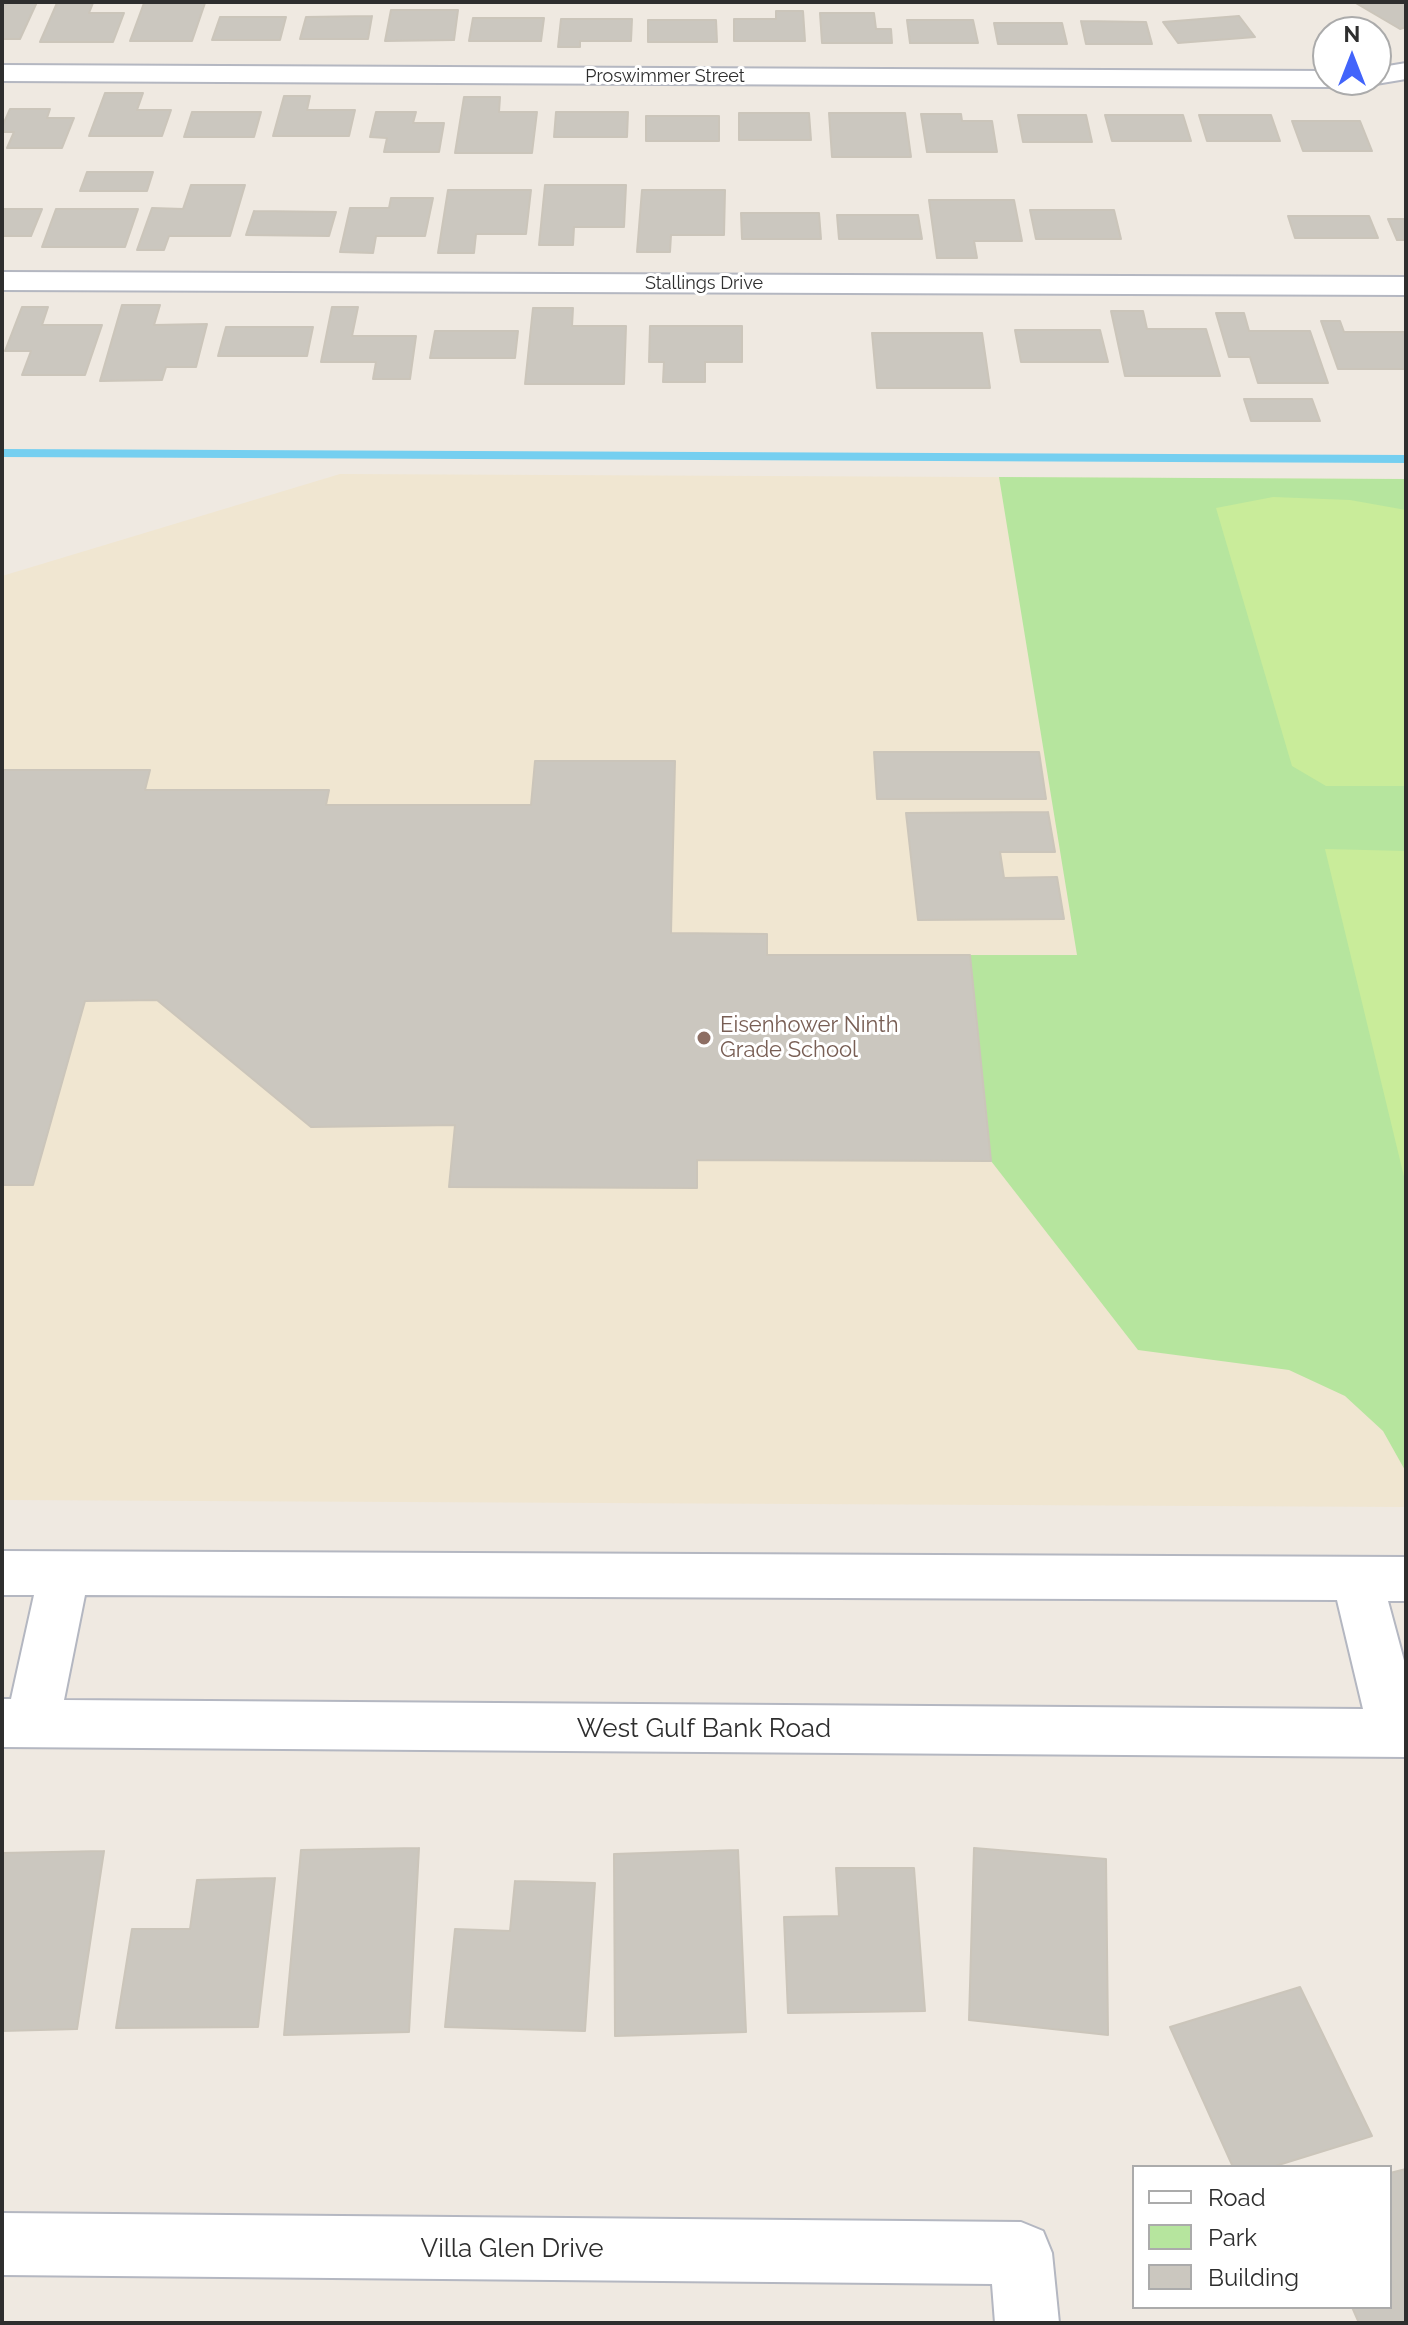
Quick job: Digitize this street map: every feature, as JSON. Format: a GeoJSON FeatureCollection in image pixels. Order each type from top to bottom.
{"type":"FeatureCollection","features":[{"type":"Feature","properties":{"kind":"street","name":"Proswimmer Street"},"geometry":{"type":"LineString","coordinates":[[2,73],[1312,79]]}},
{"type":"Feature","properties":{"kind":"street","name":"Stallings Drive"},"geometry":{"type":"LineString","coordinates":[[2,281],[1406,286]]}},
{"type":"Feature","properties":{"kind":"street"},"geometry":{"type":"LineString","coordinates":[[2,1573],[1382,1578],[1401,1733]]}},
{"type":"Feature","properties":{"kind":"street"},"geometry":{"type":"LineString","coordinates":[[17,1724],[64,1573]]}},
{"type":"Feature","properties":{"kind":"street","name":"West Gulf Bank Road"},"geometry":{"type":"LineString","coordinates":[[17,1724],[1401,1733]]}},
{"type":"Feature","properties":{"kind":"street","name":"Villa Glen Drive"},"geometry":{"type":"LineString","coordinates":[[2,2244],[1021,2253],[1027,2323]]}},
{"type":"Feature","properties":{"kind":"shaded area","name":"Eisenhower Ninth Grade School"},"geometry":{"type":"Polygon","coordinates":[[[340,474],[1406,479],[1406,1507],[2,1500],[2,576],[340,474]]]}},
{"type":"Feature","properties":{"kind":"green space"},"geometry":{"type":"Polygon","coordinates":[[[999,477],[1406,479],[1406,1472],[1383,1431],[1345,1396],[1289,1370],[1138,1350],[991,1161],[970,955],[1077,955],[999,477]]]}},
{"type":"Feature","properties":{"kind":"green space"},"geometry":{"type":"Polygon","coordinates":[[[1273,497],[1350,500],[1406,510],[1406,786],[1326,786],[1292,766],[1216,508],[1273,497]]]}},
{"type":"Feature","properties":{"kind":"green space"},"geometry":{"type":"Polygon","coordinates":[[[1325,849],[1406,851],[1406,1185],[1325,849]]]}},
{"type":"Feature","properties":{"kind":"building"},"geometry":{"type":"Polygon","coordinates":[[[2,2],[37,2],[20,39],[2,39],[2,2]]]}},
{"type":"Feature","properties":{"kind":"building"},"geometry":{"type":"Polygon","coordinates":[[[1354,2],[1406,2],[1406,27],[1400,29],[1392,24],[1392,16],[1378,16],[1354,2]]]}},
{"type":"Feature","properties":{"kind":"building"},"geometry":{"type":"Polygon","coordinates":[[[57,3],[93,3],[89,13],[124,13],[113,42],[40,42],[57,3]]]}},
{"type":"Feature","properties":{"kind":"building"},"geometry":{"type":"Polygon","coordinates":[[[144,3],[205,3],[192,41],[130,41],[144,3]]]}},
{"type":"Feature","properties":{"kind":"building"},"geometry":{"type":"Polygon","coordinates":[[[391,10],[458,10],[454,40],[385,41],[391,10]]]}},
{"type":"Feature","properties":{"kind":"building"},"geometry":{"type":"Polygon","coordinates":[[[776,11],[803,11],[805,41],[734,41],[734,19],[776,19],[776,11]]]}},
{"type":"Feature","properties":{"kind":"building"},"geometry":{"type":"Polygon","coordinates":[[[820,13],[874,13],[876,29],[891,29],[892,43],[822,43],[820,13]]]}},
{"type":"Feature","properties":{"kind":"building"},"geometry":{"type":"Polygon","coordinates":[[[372,16],[368,39],[300,39],[306,17],[372,16]]]}},
{"type":"Feature","properties":{"kind":"building"},"geometry":{"type":"Polygon","coordinates":[[[1239,16],[1255,37],[1178,43],[1163,22],[1239,16]]]}},
{"type":"Feature","properties":{"kind":"building"},"geometry":{"type":"Polygon","coordinates":[[[220,17],[286,17],[280,40],[212,40],[220,17]]]}},
{"type":"Feature","properties":{"kind":"building"},"geometry":{"type":"Polygon","coordinates":[[[473,18],[544,18],[541,41],[469,41],[473,18]]]}},
{"type":"Feature","properties":{"kind":"building"},"geometry":{"type":"Polygon","coordinates":[[[561,19],[632,19],[631,41],[580,41],[580,47],[558,47],[561,19]]]}},
{"type":"Feature","properties":{"kind":"building"},"geometry":{"type":"Polygon","coordinates":[[[648,20],[716,20],[717,42],[648,42],[648,20]]]}},
{"type":"Feature","properties":{"kind":"building"},"geometry":{"type":"Polygon","coordinates":[[[907,20],[973,20],[978,43],[910,43],[907,20]]]}},
{"type":"Feature","properties":{"kind":"building"},"geometry":{"type":"Polygon","coordinates":[[[1081,21],[1146,22],[1152,44],[1086,44],[1081,21]]]}},
{"type":"Feature","properties":{"kind":"building"},"geometry":{"type":"Polygon","coordinates":[[[994,23],[1062,23],[1067,44],[998,44],[994,23]]]}},
{"type":"Feature","properties":{"kind":"building"},"geometry":{"type":"Polygon","coordinates":[[[105,93],[143,93],[137,110],[171,110],[162,136],[89,136],[105,93]]]}},
{"type":"Feature","properties":{"kind":"building"},"geometry":{"type":"Polygon","coordinates":[[[284,96],[310,96],[307,110],[355,110],[349,136],[273,136],[284,96]]]}},
{"type":"Feature","properties":{"kind":"building"},"geometry":{"type":"Polygon","coordinates":[[[464,97],[500,97],[499,112],[537,112],[532,153],[455,153],[464,97]]]}},
{"type":"Feature","properties":{"kind":"building"},"geometry":{"type":"Polygon","coordinates":[[[10,109],[50,109],[47,118],[74,118],[62,148],[7,148],[14,132],[2,132],[2,127],[10,109]]]}},
{"type":"Feature","properties":{"kind":"building"},"geometry":{"type":"Polygon","coordinates":[[[192,112],[261,112],[254,137],[184,137],[192,112]]]}},
{"type":"Feature","properties":{"kind":"building"},"geometry":{"type":"Polygon","coordinates":[[[376,112],[416,112],[413,123],[444,123],[439,152],[384,152],[387,138],[370,137],[376,112]]]}},
{"type":"Feature","properties":{"kind":"building"},"geometry":{"type":"Polygon","coordinates":[[[556,112],[628,112],[627,137],[554,137],[556,112]]]}},
{"type":"Feature","properties":{"kind":"building"},"geometry":{"type":"Polygon","coordinates":[[[739,113],[809,113],[811,140],[739,140],[739,113]]]}},
{"type":"Feature","properties":{"kind":"building"},"geometry":{"type":"Polygon","coordinates":[[[829,113],[905,113],[911,157],[832,157],[829,113]]]}},
{"type":"Feature","properties":{"kind":"building"},"geometry":{"type":"Polygon","coordinates":[[[921,114],[961,114],[962,121],[992,121],[997,152],[927,152],[921,114]]]}},
{"type":"Feature","properties":{"kind":"building"},"geometry":{"type":"Polygon","coordinates":[[[1018,115],[1086,115],[1092,142],[1023,142],[1018,115]]]}},
{"type":"Feature","properties":{"kind":"building"},"geometry":{"type":"Polygon","coordinates":[[[1105,115],[1183,115],[1191,141],[1112,141],[1105,115]]]}},
{"type":"Feature","properties":{"kind":"building"},"geometry":{"type":"Polygon","coordinates":[[[1199,115],[1271,115],[1280,141],[1207,141],[1199,115]]]}},
{"type":"Feature","properties":{"kind":"building"},"geometry":{"type":"Polygon","coordinates":[[[646,116],[719,116],[719,141],[646,141],[646,116]]]}},
{"type":"Feature","properties":{"kind":"building"},"geometry":{"type":"Polygon","coordinates":[[[1292,121],[1360,121],[1372,151],[1303,151],[1292,121]]]}},
{"type":"Feature","properties":{"kind":"building"},"geometry":{"type":"Polygon","coordinates":[[[87,172],[153,172],[147,191],[80,191],[87,172]]]}},
{"type":"Feature","properties":{"kind":"building"},"geometry":{"type":"Polygon","coordinates":[[[191,185],[245,185],[230,236],[169,236],[164,250],[137,250],[152,208],[183,209],[191,185]]]}},
{"type":"Feature","properties":{"kind":"building"},"geometry":{"type":"Polygon","coordinates":[[[545,185],[626,185],[624,227],[574,227],[573,245],[539,245],[545,185]]]}},
{"type":"Feature","properties":{"kind":"building"},"geometry":{"type":"Polygon","coordinates":[[[448,190],[531,190],[526,234],[476,234],[474,253],[438,253],[448,190]]]}},
{"type":"Feature","properties":{"kind":"building"},"geometry":{"type":"Polygon","coordinates":[[[642,190],[725,190],[724,235],[671,235],[670,252],[637,252],[642,190]]]}},
{"type":"Feature","properties":{"kind":"building"},"geometry":{"type":"Polygon","coordinates":[[[391,198],[433,198],[425,236],[376,236],[373,253],[340,252],[350,208],[389,208],[391,198]]]}},
{"type":"Feature","properties":{"kind":"building"},"geometry":{"type":"Polygon","coordinates":[[[929,200],[1014,200],[1022,241],[974,241],[977,258],[937,258],[929,200]]]}},
{"type":"Feature","properties":{"kind":"building"},"geometry":{"type":"Polygon","coordinates":[[[2,209],[42,209],[31,236],[2,236],[2,209]]]}},
{"type":"Feature","properties":{"kind":"building"},"geometry":{"type":"Polygon","coordinates":[[[56,209],[138,209],[125,247],[42,247],[56,209]]]}},
{"type":"Feature","properties":{"kind":"building"},"geometry":{"type":"Polygon","coordinates":[[[1030,210],[1114,210],[1121,239],[1036,239],[1030,210]]]}},
{"type":"Feature","properties":{"kind":"building"},"geometry":{"type":"Polygon","coordinates":[[[254,211],[336,212],[329,236],[246,235],[254,211]]]}},
{"type":"Feature","properties":{"kind":"building"},"geometry":{"type":"Polygon","coordinates":[[[741,213],[819,213],[821,239],[742,239],[741,213]]]}},
{"type":"Feature","properties":{"kind":"building"},"geometry":{"type":"Polygon","coordinates":[[[837,215],[918,215],[922,239],[839,239],[837,215]]]}},
{"type":"Feature","properties":{"kind":"building"},"geometry":{"type":"Polygon","coordinates":[[[1288,216],[1369,216],[1378,238],[1295,238],[1288,216]]]}},
{"type":"Feature","properties":{"kind":"building"},"geometry":{"type":"Polygon","coordinates":[[[1388,219],[1406,219],[1406,240],[1397,240],[1388,219]]]}},
{"type":"Feature","properties":{"kind":"building"},"geometry":{"type":"Polygon","coordinates":[[[122,305],[160,305],[154,325],[207,324],[196,367],[166,367],[162,380],[100,381],[122,305]]]}},
{"type":"Feature","properties":{"kind":"building"},"geometry":{"type":"Polygon","coordinates":[[[22,307],[48,307],[42,325],[102,325],[85,375],[22,375],[31,351],[5,351],[22,307]]]}},
{"type":"Feature","properties":{"kind":"building"},"geometry":{"type":"Polygon","coordinates":[[[332,307],[358,307],[352,336],[416,336],[410,379],[373,379],[376,362],[321,362],[332,307]]]}},
{"type":"Feature","properties":{"kind":"building"},"geometry":{"type":"Polygon","coordinates":[[[533,308],[573,308],[572,326],[626,326],[624,384],[525,384],[533,308]]]}},
{"type":"Feature","properties":{"kind":"building"},"geometry":{"type":"Polygon","coordinates":[[[1111,311],[1143,311],[1147,329],[1206,329],[1220,376],[1125,376],[1111,311]]]}},
{"type":"Feature","properties":{"kind":"building"},"geometry":{"type":"Polygon","coordinates":[[[1216,313],[1244,313],[1249,331],[1310,331],[1328,383],[1258,383],[1250,357],[1229,357],[1216,313]]]}},
{"type":"Feature","properties":{"kind":"building"},"geometry":{"type":"Polygon","coordinates":[[[1321,321],[1340,321],[1344,332],[1406,332],[1406,369],[1338,369],[1321,321]]]}},
{"type":"Feature","properties":{"kind":"building"},"geometry":{"type":"Polygon","coordinates":[[[650,326],[742,326],[742,362],[705,362],[705,382],[663,382],[664,362],[649,362],[650,326]]]}},
{"type":"Feature","properties":{"kind":"building"},"geometry":{"type":"Polygon","coordinates":[[[226,327],[313,327],[307,356],[218,356],[226,327]]]}},
{"type":"Feature","properties":{"kind":"building"},"geometry":{"type":"Polygon","coordinates":[[[1015,330],[1100,330],[1108,362],[1021,362],[1015,330]]]}},
{"type":"Feature","properties":{"kind":"building"},"geometry":{"type":"Polygon","coordinates":[[[435,331],[518,331],[515,358],[430,358],[435,331]]]}},
{"type":"Feature","properties":{"kind":"building"},"geometry":{"type":"Polygon","coordinates":[[[872,333],[982,333],[990,388],[877,388],[872,333]]]}},
{"type":"Feature","properties":{"kind":"building"},"geometry":{"type":"Polygon","coordinates":[[[1244,399],[1312,399],[1320,421],[1251,421],[1244,399]]]}},
{"type":"Feature","properties":{"kind":"building"},"geometry":{"type":"Polygon","coordinates":[[[874,752],[1039,752],[1046,799],[877,799],[874,752]]]}},
{"type":"Feature","properties":{"kind":"building"},"geometry":{"type":"Polygon","coordinates":[[[535,761],[675,761],[671,933],[767,934],[767,955],[970,955],[991,1161],[697,1160],[697,1188],[449,1187],[455,1125],[311,1127],[157,1000],[85,1001],[33,1185],[2,1185],[2,770],[150,770],[145,790],[329,790],[326,805],[531,805],[535,761]]]}},
{"type":"Feature","properties":{"kind":"building"},"geometry":{"type":"Polygon","coordinates":[[[1048,812],[1055,852],[1000,852],[1004,878],[1057,877],[1064,919],[918,920],[906,813],[1048,812]]]}},
{"type":"Feature","properties":{"kind":"building"},"geometry":{"type":"Polygon","coordinates":[[[419,1848],[409,2032],[284,2035],[301,1850],[419,1848]]]}},
{"type":"Feature","properties":{"kind":"building"},"geometry":{"type":"Polygon","coordinates":[[[974,1848],[1106,1859],[1108,2035],[969,2020],[974,1848]]]}},
{"type":"Feature","properties":{"kind":"building"},"geometry":{"type":"Polygon","coordinates":[[[738,1850],[746,2032],[615,2036],[614,1854],[738,1850]]]}},
{"type":"Feature","properties":{"kind":"building"},"geometry":{"type":"Polygon","coordinates":[[[104,1851],[77,2029],[2,2031],[2,1853],[104,1851]]]}},
{"type":"Feature","properties":{"kind":"building"},"geometry":{"type":"Polygon","coordinates":[[[836,1868],[914,1868],[925,2011],[788,2013],[784,1917],[839,1916],[836,1868]]]}},
{"type":"Feature","properties":{"kind":"building"},"geometry":{"type":"Polygon","coordinates":[[[275,1878],[258,2027],[116,2028],[132,1929],[190,1929],[197,1880],[275,1878]]]}},
{"type":"Feature","properties":{"kind":"building"},"geometry":{"type":"Polygon","coordinates":[[[515,1881],[595,1883],[585,2031],[445,2027],[455,1929],[510,1931],[515,1881]]]}},
{"type":"Feature","properties":{"kind":"building"},"geometry":{"type":"Polygon","coordinates":[[[1300,1987],[1372,2136],[1278,2165],[1232,2165],[1170,2027],[1300,1987]]]}},
{"type":"Feature","properties":{"kind":"building"},"geometry":{"type":"Polygon","coordinates":[[[1406,2169],[1406,2323],[1359,2323],[1353,2309],[1392,2309],[1392,2172],[1406,2169]]]}},
{"type":"Feature","properties":{"kind":"waterway"},"geometry":{"type":"LineString","coordinates":[[2,453],[1406,459]]}},
{"type":"Feature","properties":{"kind":"place","name":"Eisenhower Ninth Grade School"},"geometry":{"type":"Point","coordinates":[704,1038]}}]}
